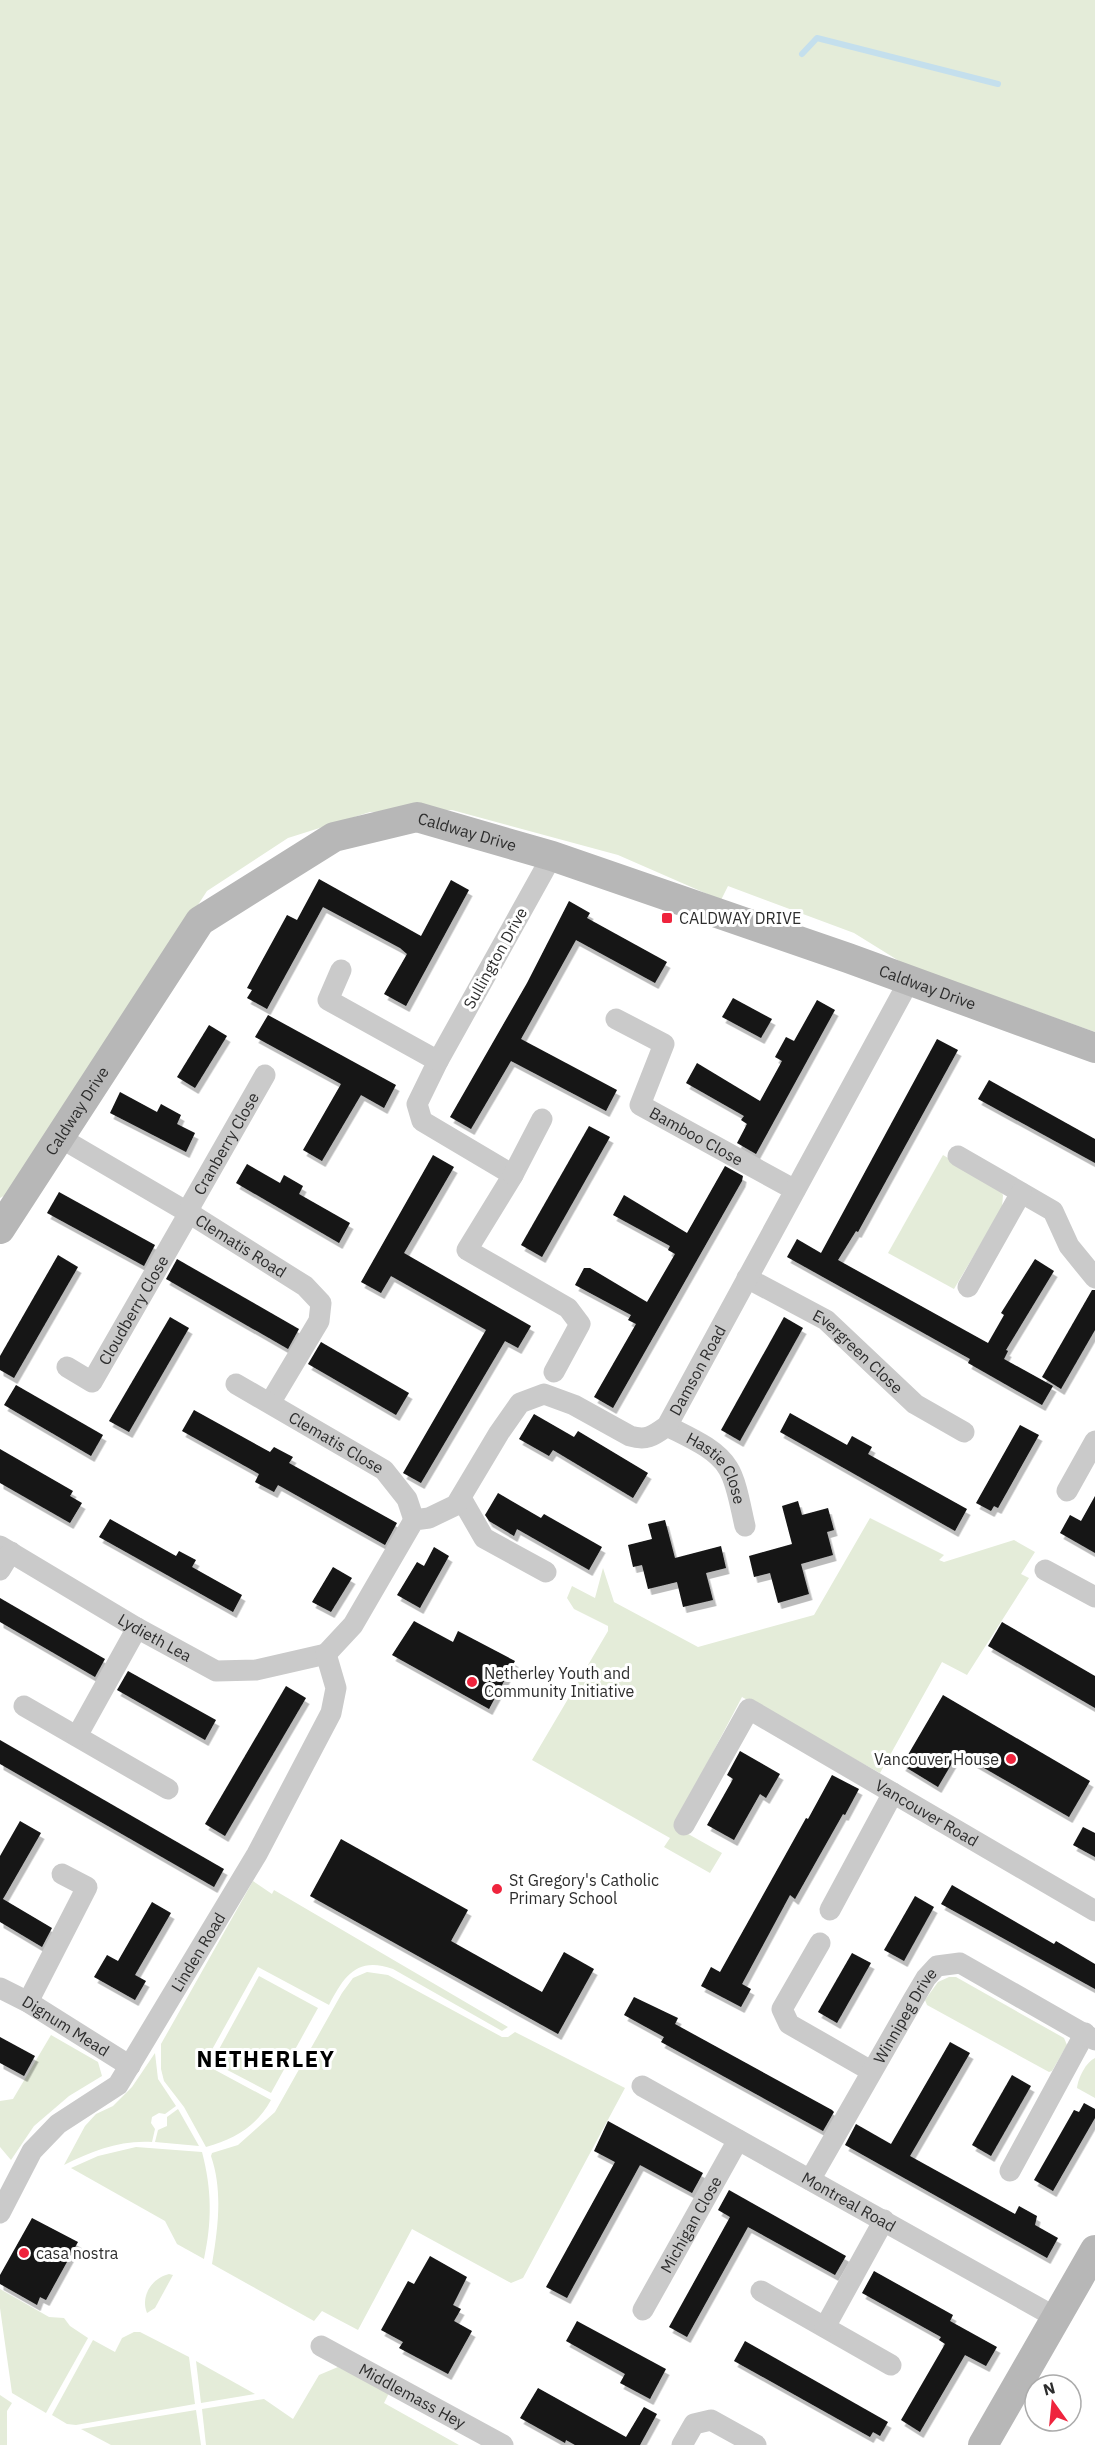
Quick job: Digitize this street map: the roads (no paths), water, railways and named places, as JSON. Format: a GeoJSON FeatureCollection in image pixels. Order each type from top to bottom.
{"type":"FeatureCollection","features":[{"type":"Feature","properties":{"kind":"street","name":"Caldway Drive"},"geometry":{"type":"LineString","coordinates":[[0,1230],[58,1137],[200,921],[334,837],[417,817],[552,856],[1095,1048]]}},
{"type":"Feature","properties":{"kind":"street","name":"Sullington Drive"},"geometry":{"type":"LineString","coordinates":[[513,1175],[422,1121],[417,1104],[438,1061],[552,856]]}},
{"type":"Feature","properties":{"kind":"street"},"geometry":{"type":"LineString","coordinates":[[341,970],[328,1000],[438,1061]]}},
{"type":"Feature","properties":{"kind":"street","name":"Damson Road"},"geometry":{"type":"LineString","coordinates":[[414,1520],[429,1518],[448,1510],[461,1498],[499,1432],[520,1404],[533,1397],[544,1394],[574,1405],[640,1439],[648,1439],[667,1426],[909,981]]}},
{"type":"Feature","properties":{"kind":"street","name":"Bamboo Close"},"geometry":{"type":"LineString","coordinates":[[616,1020],[664,1044],[640,1105],[795,1190]]}},
{"type":"Feature","properties":{"kind":"street","name":"Cranberry Close"},"geometry":{"type":"LineString","coordinates":[[189,1213],[192,1203],[265,1074]]}},
{"type":"Feature","properties":{"kind":"street"},"geometry":{"type":"LineString","coordinates":[[542,1119],[513,1175],[467,1250],[568,1308],[580,1324],[554,1372]]}},
{"type":"Feature","properties":{"kind":"street","name":"Clematis Road"},"geometry":{"type":"LineString","coordinates":[[58,1137],[189,1213],[305,1286],[321,1303],[319,1321],[270,1403]]}},
{"type":"Feature","properties":{"kind":"street"},"geometry":{"type":"LineString","coordinates":[[958,1156],[1053,1210],[1068,1246],[1095,1278]]}},
{"type":"Feature","properties":{"kind":"street"},"geometry":{"type":"LineString","coordinates":[[968,1287],[1021,1193]]}},
{"type":"Feature","properties":{"kind":"street","name":"Cloudberry Close"},"geometry":{"type":"LineString","coordinates":[[67,1366],[92,1382],[189,1213]]}},
{"type":"Feature","properties":{"kind":"street","name":"Evergreen Close"},"geometry":{"type":"LineString","coordinates":[[747,1278],[826,1320],[915,1404],[964,1432]]}},
{"type":"Feature","properties":{"kind":"street","name":"Clematis Close"},"geometry":{"type":"LineString","coordinates":[[236,1384],[384,1470],[407,1499],[414,1520]]}},
{"type":"Feature","properties":{"kind":"street","name":"Hastie Close"},"geometry":{"type":"LineString","coordinates":[[667,1426],[721,1458],[730,1470],[745,1527]]}},
{"type":"Feature","properties":{"kind":"street"},"geometry":{"type":"LineString","coordinates":[[1067,1491],[1095,1441]]}},
{"type":"Feature","properties":{"kind":"street"},"geometry":{"type":"LineString","coordinates":[[461,1498],[484,1538],[546,1572]]}},
{"type":"Feature","properties":{"kind":"street"},"geometry":{"type":"LineString","coordinates":[[327,1654],[353,1625],[414,1520]]}},
{"type":"Feature","properties":{"kind":"street","name":"Lydieth Lea"},"geometry":{"type":"LineString","coordinates":[[4,1556],[216,1671],[256,1670],[327,1654]]}},
{"type":"Feature","properties":{"kind":"street"},"geometry":{"type":"LineString","coordinates":[[1045,1570],[1095,1597]]}},
{"type":"Feature","properties":{"kind":"street"},"geometry":{"type":"LineString","coordinates":[[76,1736],[137,1628]]}},
{"type":"Feature","properties":{"kind":"street","name":"Linden Road"},"geometry":{"type":"LineString","coordinates":[[0,2213],[32,2151],[58,2124],[118,2085],[256,1854],[331,1713],[336,1688],[327,1654]]}},
{"type":"Feature","properties":{"kind":"street"},"geometry":{"type":"LineString","coordinates":[[24,1706],[168,1789]]}},
{"type":"Feature","properties":{"kind":"street","name":"Vancouver Road"},"geometry":{"type":"LineString","coordinates":[[684,1825],[749,1709],[1095,1911]]}},
{"type":"Feature","properties":{"kind":"street"},"geometry":{"type":"LineString","coordinates":[[830,1910],[893,1793]]}},
{"type":"Feature","properties":{"kind":"street"},"geometry":{"type":"LineString","coordinates":[[28,2002],[87,1887],[62,1874]]}},
{"type":"Feature","properties":{"kind":"street"},"geometry":{"type":"LineString","coordinates":[[820,1944],[782,2009],[789,2024],[872,2071]]}},
{"type":"Feature","properties":{"kind":"street","name":"Winnipeg Drive"},"geometry":{"type":"LineString","coordinates":[[810,2180],[926,1978],[937,1966],[960,1963],[1090,2037],[1010,2171]]}},
{"type":"Feature","properties":{"kind":"street","name":"Dignum Mead"},"geometry":{"type":"LineString","coordinates":[[0,1988],[28,2002],[130,2066]]}},
{"type":"Feature","properties":{"kind":"street","name":"Montreal Road"},"geometry":{"type":"LineString","coordinates":[[642,2086],[1055,2317]]}},
{"type":"Feature","properties":{"kind":"street","name":"Michigan Close"},"geometry":{"type":"LineString","coordinates":[[643,2310],[738,2140]]}},
{"type":"Feature","properties":{"kind":"street"},"geometry":{"type":"LineString","coordinates":[[825,2327],[884,2220]]}},
{"type":"Feature","properties":{"kind":"street"},"geometry":{"type":"LineString","coordinates":[[984,2445],[1095,2250]]}},
{"type":"Feature","properties":{"kind":"street"},"geometry":{"type":"LineString","coordinates":[[761,2291],[891,2365]]}},
{"type":"Feature","properties":{"kind":"street","name":"Middlemass Hey"},"geometry":{"type":"LineString","coordinates":[[321,2346],[503,2445]]}},
{"type":"Feature","properties":{"kind":"street"},"geometry":{"type":"LineString","coordinates":[[682,2445],[694,2424],[711,2420],[756,2445]]}},
{"type":"Feature","properties":{"kind":"waterway"},"geometry":{"type":"LineString","coordinates":[[802,54],[817,38],[998,84]]}},
{"type":"Feature","properties":{"kind":"place","name":"CALDWAY DRIVE"},"geometry":{"type":"Point","coordinates":[667,918]}},
{"type":"Feature","properties":{"kind":"place","name":"Netherley Youth and Community Initiative"},"geometry":{"type":"Point","coordinates":[472,1682]}},
{"type":"Feature","properties":{"kind":"place","name":"Vancouver House"},"geometry":{"type":"Point","coordinates":[1011,1759]}},
{"type":"Feature","properties":{"kind":"place","name":"St Gregory's Catholic Primary School"},"geometry":{"type":"Point","coordinates":[497,1889]}},
{"type":"Feature","properties":{"kind":"place","name":"casa nostra"},"geometry":{"type":"Point","coordinates":[24,2253]}},
{"type":"Feature","properties":{"kind":"district","name":"NETHERLEY"},"geometry":{"type":"Point","coordinates":[266,2059]}}]}
